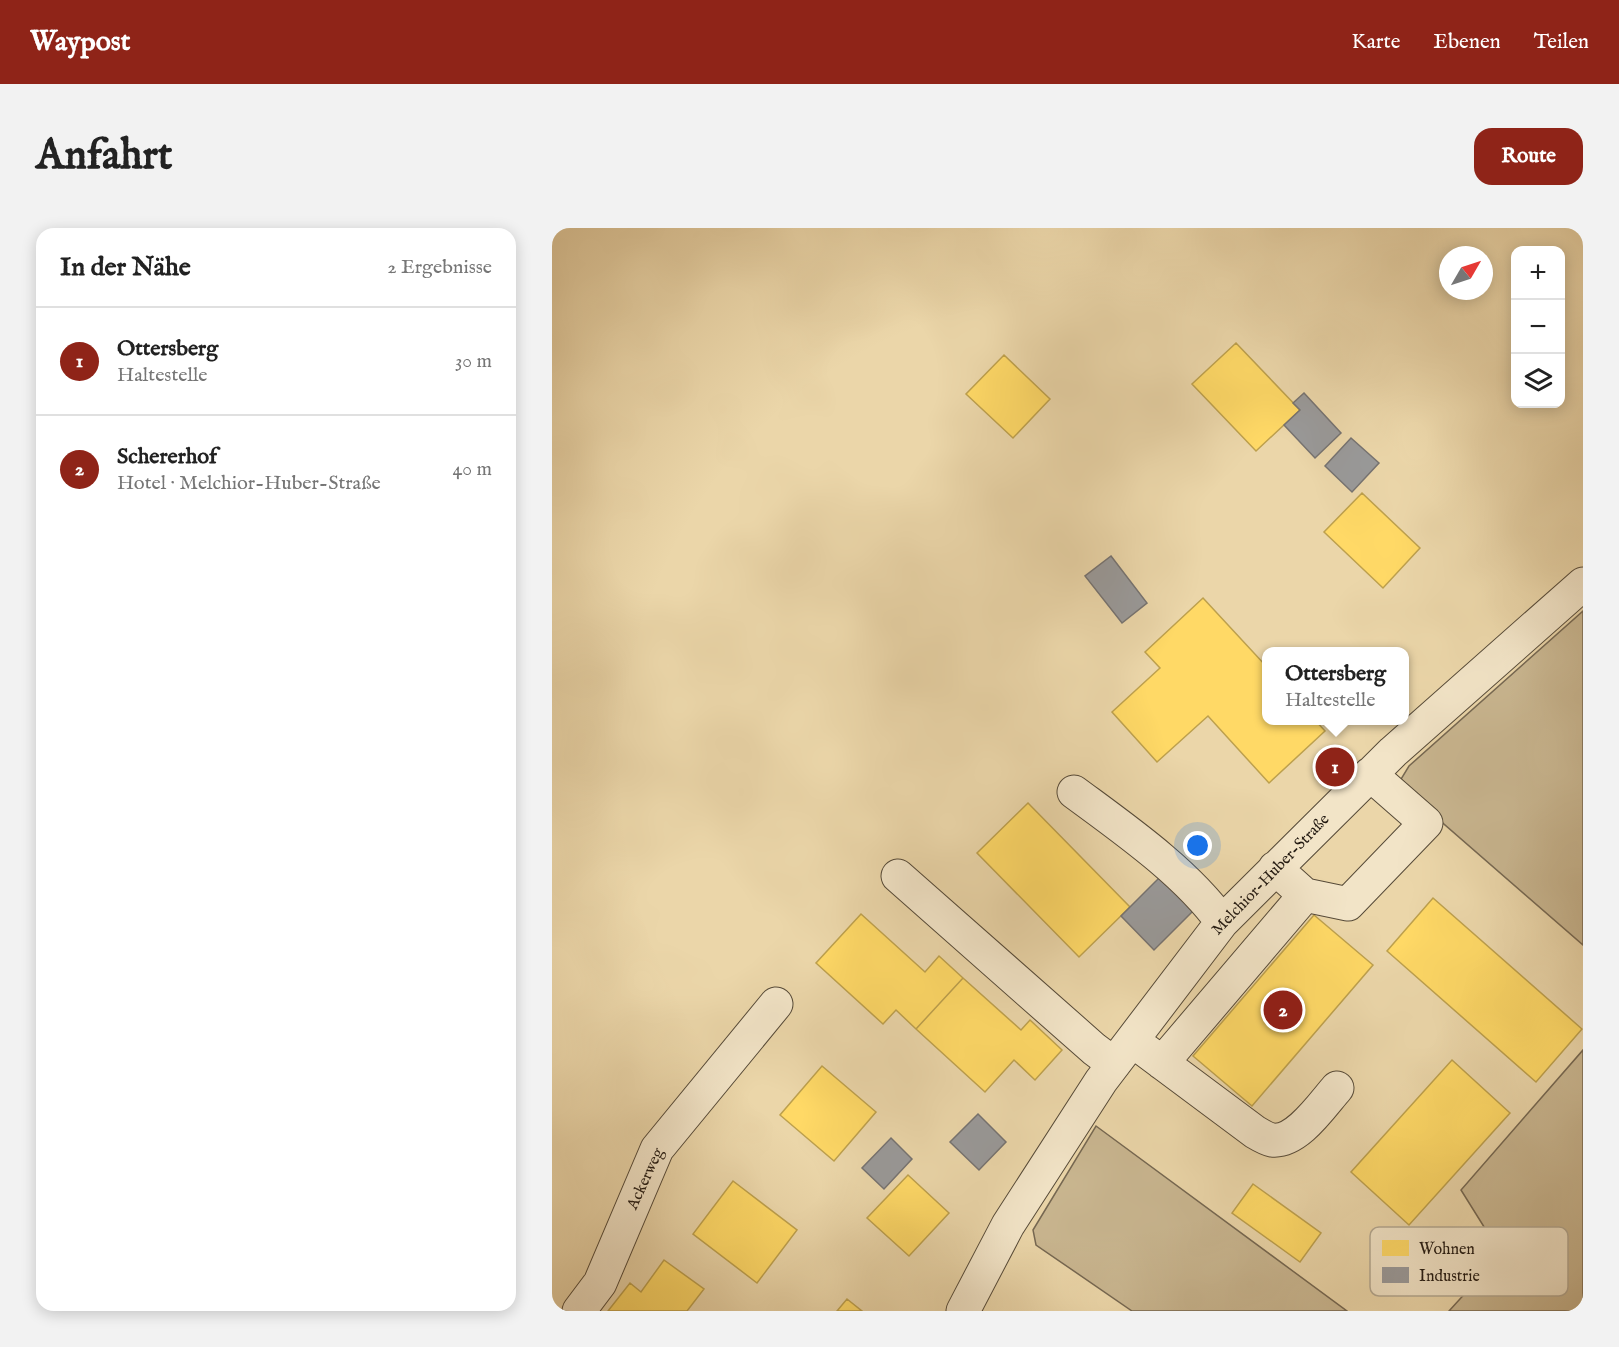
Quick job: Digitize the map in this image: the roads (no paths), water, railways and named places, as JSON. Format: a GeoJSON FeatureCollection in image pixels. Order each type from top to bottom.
{"type":"FeatureCollection","features":[{"type":"Feature","properties":{"kind":"street","name":"Melchior-Huber-Straße"},"geometry":{"type":"LineString","coordinates":[[963,1311],[1008,1225],[1123,1052],[1222,922],[1410,736],[1583,584]]}},
{"type":"Feature","properties":{"kind":"street"},"geometry":{"type":"LineString","coordinates":[[1275,868],[1305,894],[1348,904],[1426,823],[1370,774]]}},
{"type":"Feature","properties":{"kind":"street"},"geometry":{"type":"LineString","coordinates":[[1074,792],[1140,841],[1209,904],[1222,922]]}},
{"type":"Feature","properties":{"kind":"street"},"geometry":{"type":"LineString","coordinates":[[898,876],[1094,1049],[1123,1052],[1162,1063],[1255,1132],[1271,1140],[1283,1139],[1298,1132],[1337,1088]]}},
{"type":"Feature","properties":{"kind":"street"},"geometry":{"type":"LineString","coordinates":[[1162,1063],[1305,894]]}},
{"type":"Feature","properties":{"kind":"street","name":"Ackerweg"},"geometry":{"type":"LineString","coordinates":[[579,1311],[600,1283],[657,1149],[776,1004]]}},
{"type":"Feature","properties":{"kind":"place","name":"Ottersberg"},"geometry":{"type":"Point","coordinates":[1335,767]}},
{"type":"Feature","properties":{"kind":"place","name":"Schererhof"},"geometry":{"type":"Point","coordinates":[1283,1010]}}]}
